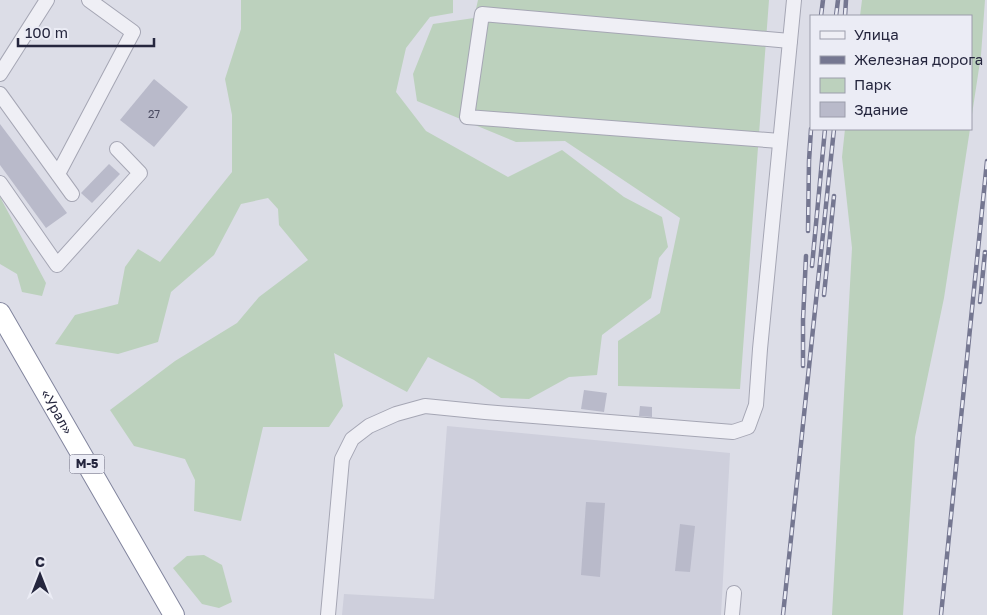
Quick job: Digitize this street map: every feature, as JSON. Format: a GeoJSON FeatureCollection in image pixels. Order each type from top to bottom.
{"type":"FeatureCollection","features":[{"type":"Feature","properties":{"kind":"highway","name":"«Урал»"},"geometry":{"type":"LineString","coordinates":[[0,313],[174,615]]}},
{"type":"Feature","properties":{"kind":"street"},"geometry":{"type":"LineString","coordinates":[[0,74],[47,0]]}},
{"type":"Feature","properties":{"kind":"street"},"geometry":{"type":"LineString","coordinates":[[58,174],[133,32],[89,0]]}},
{"type":"Feature","properties":{"kind":"street"},"geometry":{"type":"LineString","coordinates":[[328,615],[342,459],[352,440],[369,426],[396,414],[425,406],[733,432],[748,427],[756,405],[794,0]]}},
{"type":"Feature","properties":{"kind":"street"},"geometry":{"type":"LineString","coordinates":[[780,140],[467,118],[482,14],[790,41]]}},
{"type":"Feature","properties":{"kind":"street"},"geometry":{"type":"LineString","coordinates":[[0,94],[72,194]]}},
{"type":"Feature","properties":{"kind":"street"},"geometry":{"type":"LineString","coordinates":[[0,183],[57,265],[140,173],[117,149]]}},
{"type":"Feature","properties":{"kind":"street"},"geometry":{"type":"LineString","coordinates":[[732,615],[734,593]]}},
{"type":"Feature","properties":{"kind":"shaded area"},"geometry":{"type":"Polygon","coordinates":[[[447,426],[730,453],[721,615],[342,615],[344,594],[434,599],[447,426]]]}},
{"type":"Feature","properties":{"kind":"green space"},"geometry":{"type":"Polygon","coordinates":[[[241,0],[453,0],[453,13],[430,17],[406,48],[396,92],[426,131],[508,177],[562,150],[624,197],[662,217],[668,247],[659,258],[651,298],[602,335],[597,375],[569,377],[529,399],[501,398],[474,380],[428,357],[407,392],[334,353],[343,406],[329,427],[263,427],[241,521],[194,511],[195,480],[185,459],[134,446],[110,410],[175,361],[237,323],[259,297],[308,260],[279,225],[278,209],[268,198],[241,204],[214,255],[171,292],[158,342],[118,354],[55,344],[75,315],[118,304],[125,267],[138,249],[160,262],[232,172],[232,115],[225,79],[241,29],[241,0]]]}},
{"type":"Feature","properties":{"kind":"green space"},"geometry":{"type":"Polygon","coordinates":[[[478,0],[769,0],[740,389],[618,386],[618,341],[660,313],[680,218],[565,141],[516,142],[417,101],[413,74],[433,24],[474,18],[478,0]]]}},
{"type":"Feature","properties":{"kind":"green space"},"geometry":{"type":"Polygon","coordinates":[[[862,0],[985,0],[981,55],[972,114],[972,15],[860,15],[862,0]]]}},
{"type":"Feature","properties":{"kind":"green space"},"geometry":{"type":"Polygon","coordinates":[[[845,130],[970,130],[944,298],[915,437],[903,615],[832,615],[852,248],[842,157],[845,130]]]}},
{"type":"Feature","properties":{"kind":"green space"},"geometry":{"type":"Polygon","coordinates":[[[0,197],[46,283],[42,296],[22,292],[17,274],[0,264],[0,197]]]}},
{"type":"Feature","properties":{"kind":"green space"},"geometry":{"type":"Polygon","coordinates":[[[204,555],[222,565],[232,602],[219,608],[202,604],[173,568],[187,556],[204,555]]]}},
{"type":"Feature","properties":{"kind":"building"},"geometry":{"type":"Polygon","coordinates":[[[154,79],[188,107],[154,147],[120,120],[154,79]]]}},
{"type":"Feature","properties":{"kind":"building"},"geometry":{"type":"Polygon","coordinates":[[[0,124],[67,213],[46,228],[0,165],[0,124]]]}},
{"type":"Feature","properties":{"kind":"building"},"geometry":{"type":"Polygon","coordinates":[[[109,164],[120,174],[92,203],[81,193],[109,164]]]}},
{"type":"Feature","properties":{"kind":"building"},"geometry":{"type":"Polygon","coordinates":[[[584,390],[607,393],[604,412],[581,409],[584,390]]]}},
{"type":"Feature","properties":{"kind":"building"},"geometry":{"type":"Polygon","coordinates":[[[640,406],[652,407],[652,417],[639,416],[640,406]]]}},
{"type":"Feature","properties":{"kind":"building"},"geometry":{"type":"Polygon","coordinates":[[[586,502],[605,503],[600,577],[581,575],[586,502]]]}},
{"type":"Feature","properties":{"kind":"building"},"geometry":{"type":"Polygon","coordinates":[[[680,524],[695,526],[690,572],[675,571],[680,524]]]}},
{"type":"Feature","properties":{"kind":"railway"},"geometry":{"type":"LineString","coordinates":[[821,15],[823,0]]}},
{"type":"Feature","properties":{"kind":"railway"},"geometry":{"type":"LineString","coordinates":[[836,15],[838,0]]}},
{"type":"Feature","properties":{"kind":"railway"},"geometry":{"type":"LineString","coordinates":[[845,15],[846,0]]}},
{"type":"Feature","properties":{"kind":"railway"},"geometry":{"type":"LineString","coordinates":[[808,231],[811,130]]}},
{"type":"Feature","properties":{"kind":"railway"},"geometry":{"type":"LineString","coordinates":[[812,266],[825,130]]}},
{"type":"Feature","properties":{"kind":"railway"},"geometry":{"type":"LineString","coordinates":[[783,615],[834,130]]}},
{"type":"Feature","properties":{"kind":"railway"},"geometry":{"type":"LineString","coordinates":[[941,615],[987,161]]}},
{"type":"Feature","properties":{"kind":"railway"},"geometry":{"type":"LineString","coordinates":[[824,295],[834,196]]}},
{"type":"Feature","properties":{"kind":"railway"},"geometry":{"type":"LineString","coordinates":[[980,302],[985,252]]}},
{"type":"Feature","properties":{"kind":"railway"},"geometry":{"type":"LineString","coordinates":[[803,366],[806,256]]}}]}
